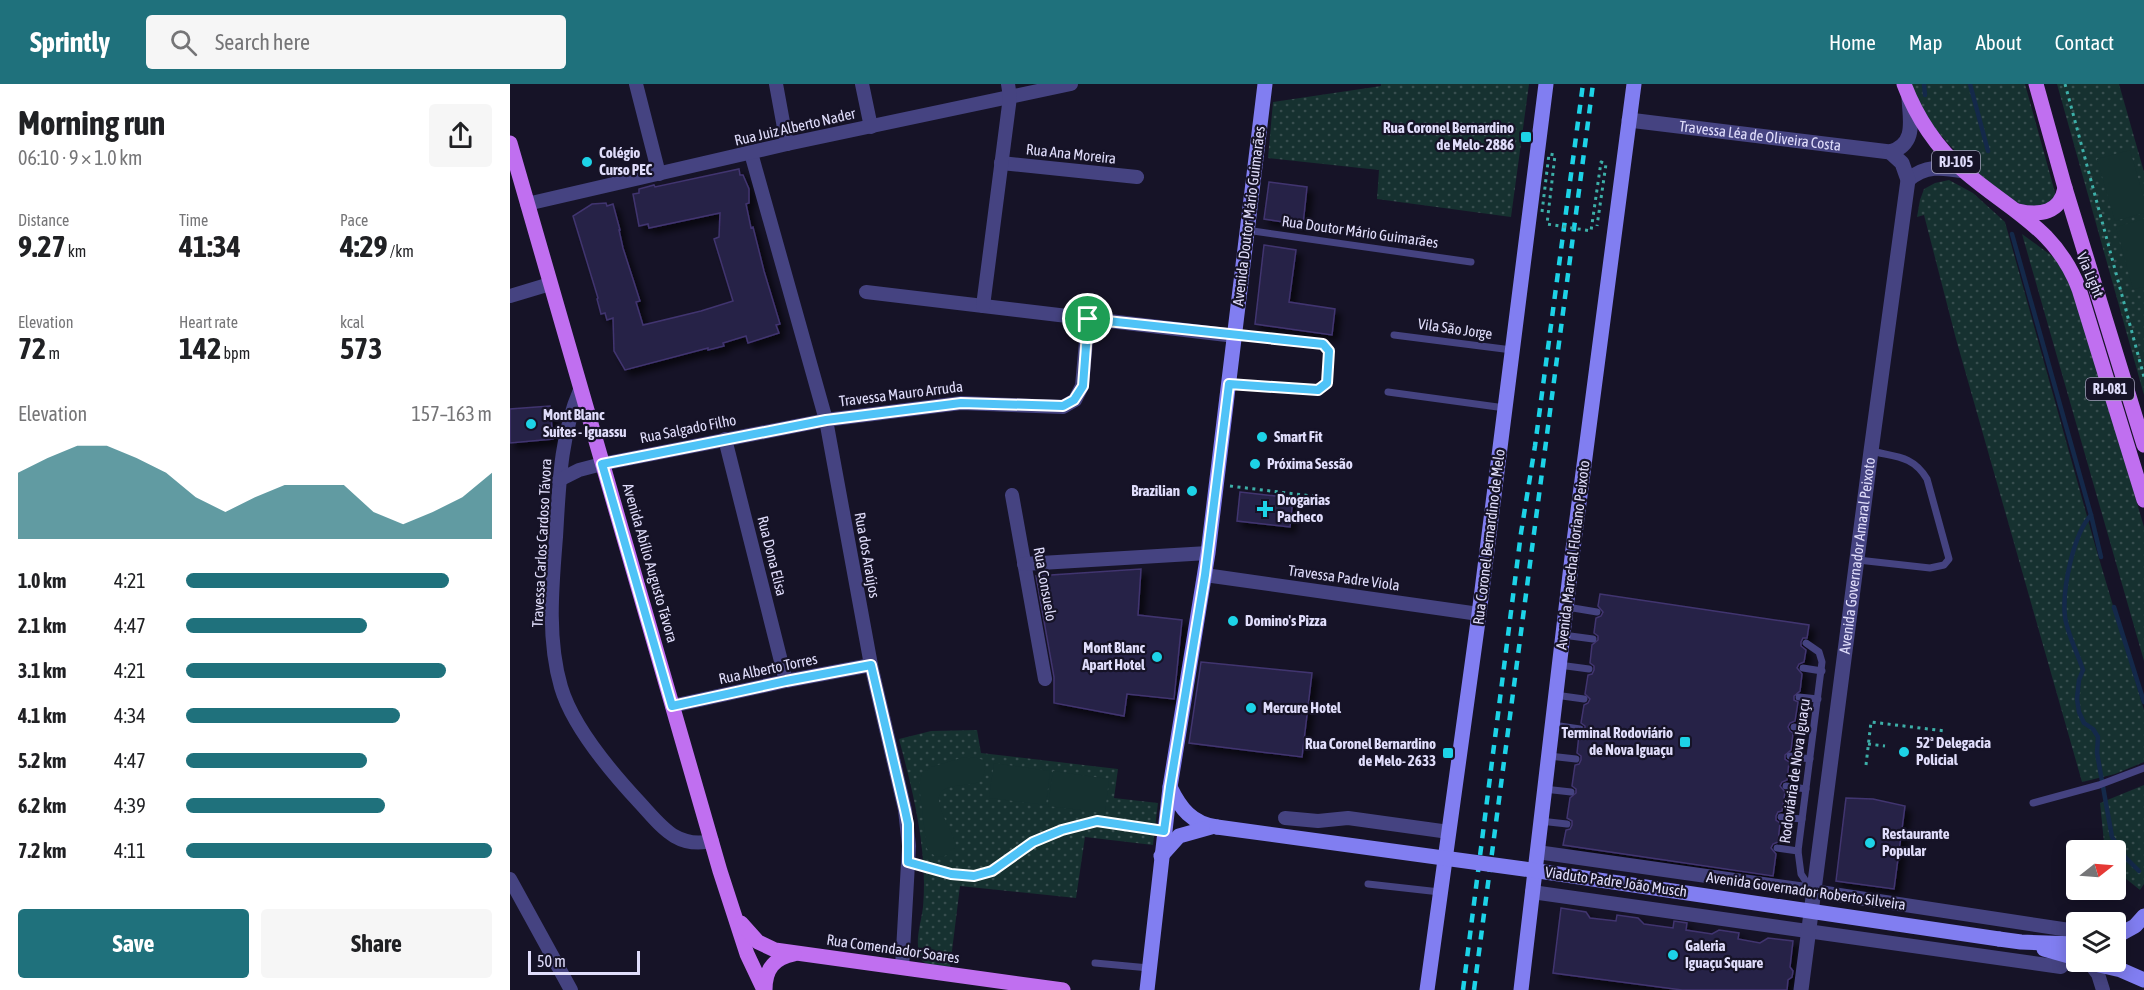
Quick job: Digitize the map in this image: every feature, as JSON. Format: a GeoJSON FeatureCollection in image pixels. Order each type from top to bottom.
{"type":"FeatureCollection","features":[{"type":"Feature","properties":{"kind":"main road","name":"Avenida Doutor Mário Guimarães"},"geometry":{"type":"LineString","coordinates":[[1147,990],[1170,787],[1208,554],[1265,84]]}},
{"type":"Feature","properties":{"kind":"main road","name":"Rua Coronel Bernardino de Melo"},"geometry":{"type":"LineString","coordinates":[[1428,990],[1479,614],[1546,84]]}},
{"type":"Feature","properties":{"kind":"main road","name":"Avenida Marechal Floriano Peixoto"},"geometry":{"type":"LineString","coordinates":[[1521,990],[1555,695],[1634,84]]}},
{"type":"Feature","properties":{"kind":"main road","name":"Via Light"},"geometry":{"type":"LineString","coordinates":[[2036,84],[2065,188],[2144,445]]}},
{"type":"Feature","properties":{"kind":"main road","name":"Via Light"},"geometry":{"type":"LineString","coordinates":[[1907,91],[1929,131],[1963,171],[2018,211],[2057,248],[2067,261],[2075,278],[2144,500]]}},
{"type":"Feature","properties":{"kind":"main road","name":"Avenida Abílio Augusto Távora"},"geometry":{"type":"LineString","coordinates":[[510,143],[712,841],[747,954],[765,990]]}},
{"type":"Feature","properties":{"kind":"main road"},"geometry":{"type":"LineString","coordinates":[[2018,211],[2035,214],[2050,211],[2058,204],[2065,188]]}},
{"type":"Feature","properties":{"kind":"main road","name":"Viaduto Padre João Musch"},"geometry":{"type":"LineString","coordinates":[[1170,787],[1182,809],[1191,818],[1214,827],[1524,869],[1999,939],[2066,944]]}},
{"type":"Feature","properties":{"kind":"main road","name":"Viaduto Padre João Musch"},"geometry":{"type":"LineString","coordinates":[[1161,856],[1179,836],[1214,827]]}},
{"type":"Feature","properties":{"kind":"main road","name":"Rua Comendador Soares"},"geometry":{"type":"LineString","coordinates":[[734,911],[758,942],[770,949],[1063,990]]}},
{"type":"Feature","properties":{"kind":"main road"},"geometry":{"type":"LineString","coordinates":[[2126,931],[2135,926],[2144,916]]}},
{"type":"Feature","properties":{"kind":"main road","name":"Viaduto Padre João Musch"},"geometry":{"type":"LineString","coordinates":[[2021,942],[2066,955]]}},
{"type":"Feature","properties":{"kind":"main road"},"geometry":{"type":"LineString","coordinates":[[765,990],[765,978],[773,964],[784,956],[794,954]]}},
{"type":"Feature","properties":{"kind":"main road"},"geometry":{"type":"LineString","coordinates":[[2126,972],[2144,980]]}},
{"type":"Feature","properties":{"kind":"street"},"geometry":{"type":"LineString","coordinates":[[636,84],[659,174]]}},
{"type":"Feature","properties":{"kind":"street"},"geometry":{"type":"LineString","coordinates":[[776,84],[787,144]]}},
{"type":"Feature","properties":{"kind":"street"},"geometry":{"type":"LineString","coordinates":[[862,84],[871,127]]}},
{"type":"Feature","properties":{"kind":"street","name":"Rua Juiz Alberto Nader"},"geometry":{"type":"LineString","coordinates":[[527,204],[871,127],[1009,91],[1071,84]]}},
{"type":"Feature","properties":{"kind":"street"},"geometry":{"type":"LineString","coordinates":[[983,306],[1009,91]]}},
{"type":"Feature","properties":{"kind":"street"},"geometry":{"type":"LineString","coordinates":[[1907,91],[1909,138],[1901,148],[1890,152],[1902,163],[1908,180],[1918,172],[1932,168],[1963,171]]}},
{"type":"Feature","properties":{"kind":"street","name":"Travessa Léa de Oliveira Costa"},"geometry":{"type":"LineString","coordinates":[[1629,120],[1890,152]]}},
{"type":"Feature","properties":{"kind":"street","name":"Rua dos Araújos"},"geometry":{"type":"LineString","coordinates":[[752,153],[826,420],[871,665],[908,824],[902,968]]}},
{"type":"Feature","properties":{"kind":"street","name":"Rua Ana Moreira"},"geometry":{"type":"LineString","coordinates":[[1001,163],[1137,177]]}},
{"type":"Feature","properties":{"kind":"street","name":"Avenida Governador Amaral Peixoto"},"geometry":{"type":"LineString","coordinates":[[1802,990],[1813,891],[1908,180]]}},
{"type":"Feature","properties":{"kind":"street"},"geometry":{"type":"LineString","coordinates":[[510,296],[550,284]]}},
{"type":"Feature","properties":{"kind":"street"},"geometry":{"type":"LineString","coordinates":[[866,292],[1235,336]]}},
{"type":"Feature","properties":{"kind":"street","name":"Travessa Mauro Arruda"},"geometry":{"type":"LineString","coordinates":[[826,420],[961,403],[1063,406],[1074,400],[1083,386],[1088,319]]}},
{"type":"Feature","properties":{"kind":"street","name":"Travessa Carlos Cardoso Távora"},"geometry":{"type":"LineString","coordinates":[[580,390],[572,408],[559,480],[552,621],[557,668],[567,703],[612,772],[669,833],[691,844],[712,841]]}},
{"type":"Feature","properties":{"kind":"street","name":"Rua Salgado Filho"},"geometry":{"type":"LineString","coordinates":[[559,480],[579,470],[602,464],[826,420]]}},
{"type":"Feature","properties":{"kind":"street","name":"Rua Dona Elisa"},"geometry":{"type":"LineString","coordinates":[[725,439],[786,681]]}},
{"type":"Feature","properties":{"kind":"street","name":"Rua Consuelo"},"geometry":{"type":"LineString","coordinates":[[1012,495],[1045,679]]}},
{"type":"Feature","properties":{"kind":"street"},"geometry":{"type":"LineString","coordinates":[[1024,564],[1208,554]]}},
{"type":"Feature","properties":{"kind":"street","name":"Travessa Padre Viola"},"geometry":{"type":"LineString","coordinates":[[1205,575],[1479,614]]}},
{"type":"Feature","properties":{"kind":"street","name":"Rua Alberto Torres"},"geometry":{"type":"LineString","coordinates":[[672,706],[871,665]]}},
{"type":"Feature","properties":{"kind":"street"},"geometry":{"type":"LineString","coordinates":[[1285,818],[1318,821],[1348,818],[1449,832]]}},
{"type":"Feature","properties":{"kind":"street","name":"Avenida Governador Roberto Silveira"},"geometry":{"type":"LineString","coordinates":[[1537,852],[2066,929]]}},
{"type":"Feature","properties":{"kind":"street"},"geometry":{"type":"LineString","coordinates":[[510,879],[571,990]]}},
{"type":"Feature","properties":{"kind":"street"},"geometry":{"type":"LineString","coordinates":[[1532,892],[2061,967]]}},
{"type":"Feature","properties":{"kind":"street"},"geometry":{"type":"LineString","coordinates":[[2096,972],[2103,990]]}},
{"type":"Feature","properties":{"kind":"lane","name":"Rua Doutor Mário Guimarães"},"geometry":{"type":"LineString","coordinates":[[1246,230],[1471,262]]}},
{"type":"Feature","properties":{"kind":"lane","name":"Vila São Jorge"},"geometry":{"type":"LineString","coordinates":[[1394,335],[1512,350]]}},
{"type":"Feature","properties":{"kind":"lane"},"geometry":{"type":"LineString","coordinates":[[1229,384],[1318,390],[1327,383],[1329,351],[1323,344],[1235,336]]}},
{"type":"Feature","properties":{"kind":"lane"},"geometry":{"type":"LineString","coordinates":[[1388,392],[1505,408]]}},
{"type":"Feature","properties":{"kind":"lane"},"geometry":{"type":"LineString","coordinates":[[1858,560],[1930,568],[1944,566],[1949,559],[1927,478],[1921,468],[1908,459],[1871,451]]}},
{"type":"Feature","properties":{"kind":"lane"},"geometry":{"type":"LineString","coordinates":[[1566,607],[1597,612]]}},
{"type":"Feature","properties":{"kind":"lane"},"geometry":{"type":"LineString","coordinates":[[1563,635],[1593,639]]}},
{"type":"Feature","properties":{"kind":"lane","name":"Rodoviária de Nova Iguaçu"},"geometry":{"type":"LineString","coordinates":[[1806,643],[1819,652],[1822,671],[1798,851],[1801,874],[1813,891]]}},
{"type":"Feature","properties":{"kind":"lane"},"geometry":{"type":"LineString","coordinates":[[1559,665],[1589,669]]}},
{"type":"Feature","properties":{"kind":"lane"},"geometry":{"type":"LineString","coordinates":[[1803,668],[1822,671]]}},
{"type":"Feature","properties":{"kind":"lane"},"geometry":{"type":"LineString","coordinates":[[1555,695],[1584,699]]}},
{"type":"Feature","properties":{"kind":"lane"},"geometry":{"type":"LineString","coordinates":[[1799,696],[1818,699]]}},
{"type":"Feature","properties":{"kind":"lane"},"geometry":{"type":"LineString","coordinates":[[1552,725],[1580,729]]}},
{"type":"Feature","properties":{"kind":"lane"},"geometry":{"type":"LineString","coordinates":[[1794,727],[1814,730]]}},
{"type":"Feature","properties":{"kind":"lane"},"geometry":{"type":"LineString","coordinates":[[1548,756],[1576,759]]}},
{"type":"Feature","properties":{"kind":"lane"},"geometry":{"type":"LineString","coordinates":[[1790,756],[1810,759]]}},
{"type":"Feature","properties":{"kind":"lane"},"geometry":{"type":"LineString","coordinates":[[2033,803],[2099,786],[2144,768]]}},
{"type":"Feature","properties":{"kind":"lane"},"geometry":{"type":"LineString","coordinates":[[1786,786],[1806,789]]}},
{"type":"Feature","properties":{"kind":"lane"},"geometry":{"type":"LineString","coordinates":[[1544,789],[1571,792]]}},
{"type":"Feature","properties":{"kind":"lane"},"geometry":{"type":"LineString","coordinates":[[1781,817],[1802,819]]}},
{"type":"Feature","properties":{"kind":"lane"},"geometry":{"type":"LineString","coordinates":[[1540,821],[1567,824]]}},
{"type":"Feature","properties":{"kind":"lane"},"geometry":{"type":"LineString","coordinates":[[1777,849],[1798,851]]}},
{"type":"Feature","properties":{"kind":"lane"},"geometry":{"type":"LineString","coordinates":[[1368,884],[1441,892]]}},
{"type":"Feature","properties":{"kind":"lane"},"geometry":{"type":"LineString","coordinates":[[1095,963],[1149,968]]}},
{"type":"Feature","properties":{"kind":"path"},"geometry":{"type":"LineString","coordinates":[[2065,84],[2144,377]]}},
{"type":"Feature","properties":{"kind":"path"},"geometry":{"type":"LineString","coordinates":[[1542,212],[1549,154],[1555,156],[1547,224],[1591,231],[1601,162],[1606,164],[1597,226]]}},
{"type":"Feature","properties":{"kind":"path"},"geometry":{"type":"LineString","coordinates":[[1217,484],[1320,496]]}},
{"type":"Feature","properties":{"kind":"path"},"geometry":{"type":"LineString","coordinates":[[1866,765],[1871,722],[1945,731]]}},
{"type":"Feature","properties":{"kind":"path"},"geometry":{"type":"LineString","coordinates":[[1868,744],[1885,746]]}},
{"type":"Feature","properties":{"kind":"path"},"geometry":{"type":"LineString","coordinates":[[908,862],[951,874],[974,876],[992,871],[1033,842],[1062,830],[1097,821],[1164,831]]}},
{"type":"Feature","properties":{"kind":"green space"},"geometry":{"type":"Polygon","coordinates":[[[1381,84],[1529,84],[1511,217],[1377,199],[1379,170],[1268,158],[1273,102],[1381,86],[1381,84]]]}},
{"type":"Feature","properties":{"kind":"green space"},"geometry":{"type":"Polygon","coordinates":[[[1909,84],[2025,84],[2056,196],[2052,205],[2031,211],[2004,194],[1979,174],[1935,128],[1909,84]]]}},
{"type":"Feature","properties":{"kind":"green space"},"geometry":{"type":"Polygon","coordinates":[[[2057,84],[2119,84],[2144,172],[2144,395],[2057,84]]]}},
{"type":"Feature","properties":{"kind":"green space"},"geometry":{"type":"Polygon","coordinates":[[[2130,150],[2144,199],[2144,213],[2115,221],[2097,159],[2130,150]]]}},
{"type":"Feature","properties":{"kind":"green space"},"geometry":{"type":"Polygon","coordinates":[[[1949,180],[1973,193],[2005,222],[2095,545],[2144,710],[2144,762],[2115,774],[2082,782],[1956,339],[1924,215],[1917,217],[1924,189],[1935,183],[1949,180]]]}},
{"type":"Feature","properties":{"kind":"green space"},"geometry":{"type":"Polygon","coordinates":[[[2144,219],[2144,287],[2133,289],[2116,227],[2144,219]]]}},
{"type":"Feature","properties":{"kind":"green space"},"geometry":{"type":"Polygon","coordinates":[[[2022,234],[2052,256],[2071,276],[2144,527],[2144,661],[2022,234]]]}},
{"type":"Feature","properties":{"kind":"green space"},"geometry":{"type":"Polygon","coordinates":[[[977,730],[981,753],[1118,769],[1114,798],[1158,803],[1153,845],[1085,837],[1076,898],[960,886],[950,967],[927,964],[922,961],[918,948],[924,886],[921,843],[914,800],[899,739],[931,731],[977,730]]]}},
{"type":"Feature","properties":{"kind":"green space"},"geometry":{"type":"Polygon","coordinates":[[[974,757],[983,760],[985,766],[984,774],[979,782],[949,787],[940,793],[940,806],[956,846],[947,854],[936,857],[927,849],[919,785],[922,774],[931,767],[961,758],[974,757]]]}},
{"type":"Feature","properties":{"kind":"green space"},"geometry":{"type":"Polygon","coordinates":[[[994,763],[1050,771],[1046,805],[989,798],[994,763]]]}},
{"type":"Feature","properties":{"kind":"green space"},"geometry":{"type":"Polygon","coordinates":[[[1053,771],[1109,779],[1105,813],[1048,806],[1053,771]]]}},
{"type":"Feature","properties":{"kind":"green space"},"geometry":{"type":"Polygon","coordinates":[[[2144,785],[2144,884],[2140,890],[2126,879],[2126,840],[2104,840],[2100,803],[2144,785]]]}},
{"type":"Feature","properties":{"kind":"building"},"geometry":{"type":"Polygon","coordinates":[[[739,169],[749,189],[749,203],[746,204],[751,228],[753,227],[780,324],[776,325],[779,333],[748,343],[746,336],[723,343],[724,346],[708,350],[708,348],[625,370],[614,351],[613,318],[607,320],[605,313],[601,314],[573,216],[592,204],[606,203],[607,206],[613,204],[623,248],[640,301],[636,302],[643,325],[701,311],[733,301],[714,239],[719,237],[720,213],[649,228],[648,224],[639,226],[633,194],[639,193],[639,189],[654,185],[655,187],[739,169]]]}},
{"type":"Feature","properties":{"kind":"building"},"geometry":{"type":"Polygon","coordinates":[[[1269,182],[1307,187],[1303,225],[1264,219],[1269,182]]]}},
{"type":"Feature","properties":{"kind":"building"},"geometry":{"type":"Polygon","coordinates":[[[1264,245],[1296,250],[1289,302],[1335,309],[1332,335],[1255,324],[1264,245]]]}},
{"type":"Feature","properties":{"kind":"building","name":"Mont Blanc Suites - Iguassu"},"geometry":{"type":"Polygon","coordinates":[[[550,406],[553,439],[510,443],[510,409],[550,406]]]}},
{"type":"Feature","properties":{"kind":"building","name":"Drogarias Pacheco"},"geometry":{"type":"Polygon","coordinates":[[[1240,492],[1293,498],[1290,527],[1237,521],[1240,492]]]}},
{"type":"Feature","properties":{"kind":"building"},"geometry":{"type":"Polygon","coordinates":[[[1141,569],[1138,615],[1182,620],[1174,699],[1127,694],[1124,716],[1054,703],[1054,677],[1036,576],[1141,569]]]}},
{"type":"Feature","properties":{"kind":"building","name":"Terminal Rodoviário de Nova Iguaçu"},"geometry":{"type":"Polygon","coordinates":[[[1600,594],[1809,625],[1807,638],[1803,638],[1801,642],[1801,646],[1806,650],[1804,662],[1797,668],[1802,674],[1800,691],[1794,696],[1794,700],[1798,702],[1795,721],[1788,727],[1793,733],[1791,750],[1785,755],[1785,759],[1789,762],[1787,780],[1780,786],[1785,792],[1782,811],[1776,816],[1776,820],[1780,823],[1778,842],[1771,848],[1776,854],[1773,876],[1563,845],[1566,830],[1572,825],[1572,821],[1567,818],[1570,798],[1576,793],[1576,789],[1572,786],[1575,765],[1581,760],[1581,756],[1577,753],[1579,735],[1585,730],[1585,726],[1581,723],[1584,705],[1590,699],[1585,694],[1588,675],[1594,670],[1594,666],[1590,663],[1592,645],[1598,640],[1598,636],[1594,633],[1596,618],[1603,612],[1598,606],[1600,594]]]}},
{"type":"Feature","properties":{"kind":"building","name":"Mercure Hotel"},"geometry":{"type":"Polygon","coordinates":[[[1201,662],[1312,673],[1302,757],[1189,743],[1201,662]]]}},
{"type":"Feature","properties":{"kind":"building","name":"Restaurante Popular"},"geometry":{"type":"Polygon","coordinates":[[[1846,798],[1873,799],[1905,806],[1894,889],[1836,881],[1846,798]]]}},
{"type":"Feature","properties":{"kind":"building","name":"Galeria Iguaçu Square"},"geometry":{"type":"Polygon","coordinates":[[[1561,908],[1586,912],[1590,918],[1616,921],[1617,915],[1638,918],[1644,924],[1673,928],[1674,921],[1687,923],[1686,930],[1712,934],[1719,930],[1739,933],[1738,939],[1760,943],[1768,938],[1793,941],[1790,967],[1793,971],[1792,977],[1788,980],[1787,990],[1682,990],[1553,973],[1561,908]]]}},
{"type":"Feature","properties":{"kind":"waterway"},"geometry":{"type":"LineString","coordinates":[[1924,84],[1925,95]]}},
{"type":"Feature","properties":{"kind":"waterway"},"geometry":{"type":"LineString","coordinates":[[1970,84],[1988,151]]}},
{"type":"Feature","properties":{"kind":"waterway"},"geometry":{"type":"LineString","coordinates":[[2012,234],[2101,557]]}},
{"type":"Feature","properties":{"kind":"waterway"},"geometry":{"type":"LineString","coordinates":[[2091,515],[2079,535],[2070,563],[2065,592],[2065,617],[2083,670],[2079,680],[2077,699],[2079,712],[2084,723],[2093,729],[2098,737],[2097,753],[2112,837],[2126,858],[2139,871]]}},
{"type":"Feature","properties":{"kind":"waterway"},"geometry":{"type":"LineString","coordinates":[[2114,607],[2144,702]]}},
{"type":"Feature","properties":{"kind":"railway"},"geometry":{"type":"LineString","coordinates":[[1463,990],[1521,533],[1535,446],[1583,84]]}},
{"type":"Feature","properties":{"kind":"railway"},"geometry":{"type":"LineString","coordinates":[[1474,990],[1593,84]]}},
{"type":"Feature","properties":{"kind":"place","name":"Rua Coronel Bernardino de Melo- 2886"},"geometry":{"type":"Point","coordinates":[1526,137]}},
{"type":"Feature","properties":{"kind":"place","name":"Colégio Curso PEC"},"geometry":{"type":"Point","coordinates":[587,162]}},
{"type":"Feature","properties":{"kind":"place","name":"Mont Blanc Suites - Iguassu"},"geometry":{"type":"Point","coordinates":[531,424]}},
{"type":"Feature","properties":{"kind":"place","name":"Smart Fit"},"geometry":{"type":"Point","coordinates":[1262,437]}},
{"type":"Feature","properties":{"kind":"place","name":"Próxima Sessão"},"geometry":{"type":"Point","coordinates":[1255,464]}},
{"type":"Feature","properties":{"kind":"place","name":"Brazilian"},"geometry":{"type":"Point","coordinates":[1192,491]}},
{"type":"Feature","properties":{"kind":"place","name":"Drogarias Pacheco"},"geometry":{"type":"Point","coordinates":[1265,509]}},
{"type":"Feature","properties":{"kind":"place","name":"Domino's Pizza"},"geometry":{"type":"Point","coordinates":[1233,621]}},
{"type":"Feature","properties":{"kind":"place","name":"Mont Blanc Apart Hotel"},"geometry":{"type":"Point","coordinates":[1157,657]}},
{"type":"Feature","properties":{"kind":"place","name":"Mercure Hotel"},"geometry":{"type":"Point","coordinates":[1251,708]}},
{"type":"Feature","properties":{"kind":"place","name":"Terminal Rodoviário de Nova Iguaçu"},"geometry":{"type":"Point","coordinates":[1685,742]}},
{"type":"Feature","properties":{"kind":"place","name":"52ª Delegacia Policial"},"geometry":{"type":"Point","coordinates":[1904,752]}},
{"type":"Feature","properties":{"kind":"place","name":"Rua Coronel Bernardino de Melo- 2633"},"geometry":{"type":"Point","coordinates":[1448,753]}},
{"type":"Feature","properties":{"kind":"place","name":"Restaurante Popular"},"geometry":{"type":"Point","coordinates":[1870,843]}},
{"type":"Feature","properties":{"kind":"place","name":"Galeria Iguaçu Square"},"geometry":{"type":"Point","coordinates":[1673,955]}},
{"type":"Feature","properties":{"kind":"route"},"geometry":{"type":"LineString","coordinates":[[1088,319],[1323,344],[1329,351],[1327,383],[1318,390],[1229,384],[1205,575],[1164,831],[1097,821],[1062,830],[1033,842],[992,871],[974,876],[951,874],[908,862],[908,824],[871,665],[672,706],[602,464],[826,420],[961,403],[1063,406],[1071,403],[1079,395],[1083,386],[1088,319]]}}]}
